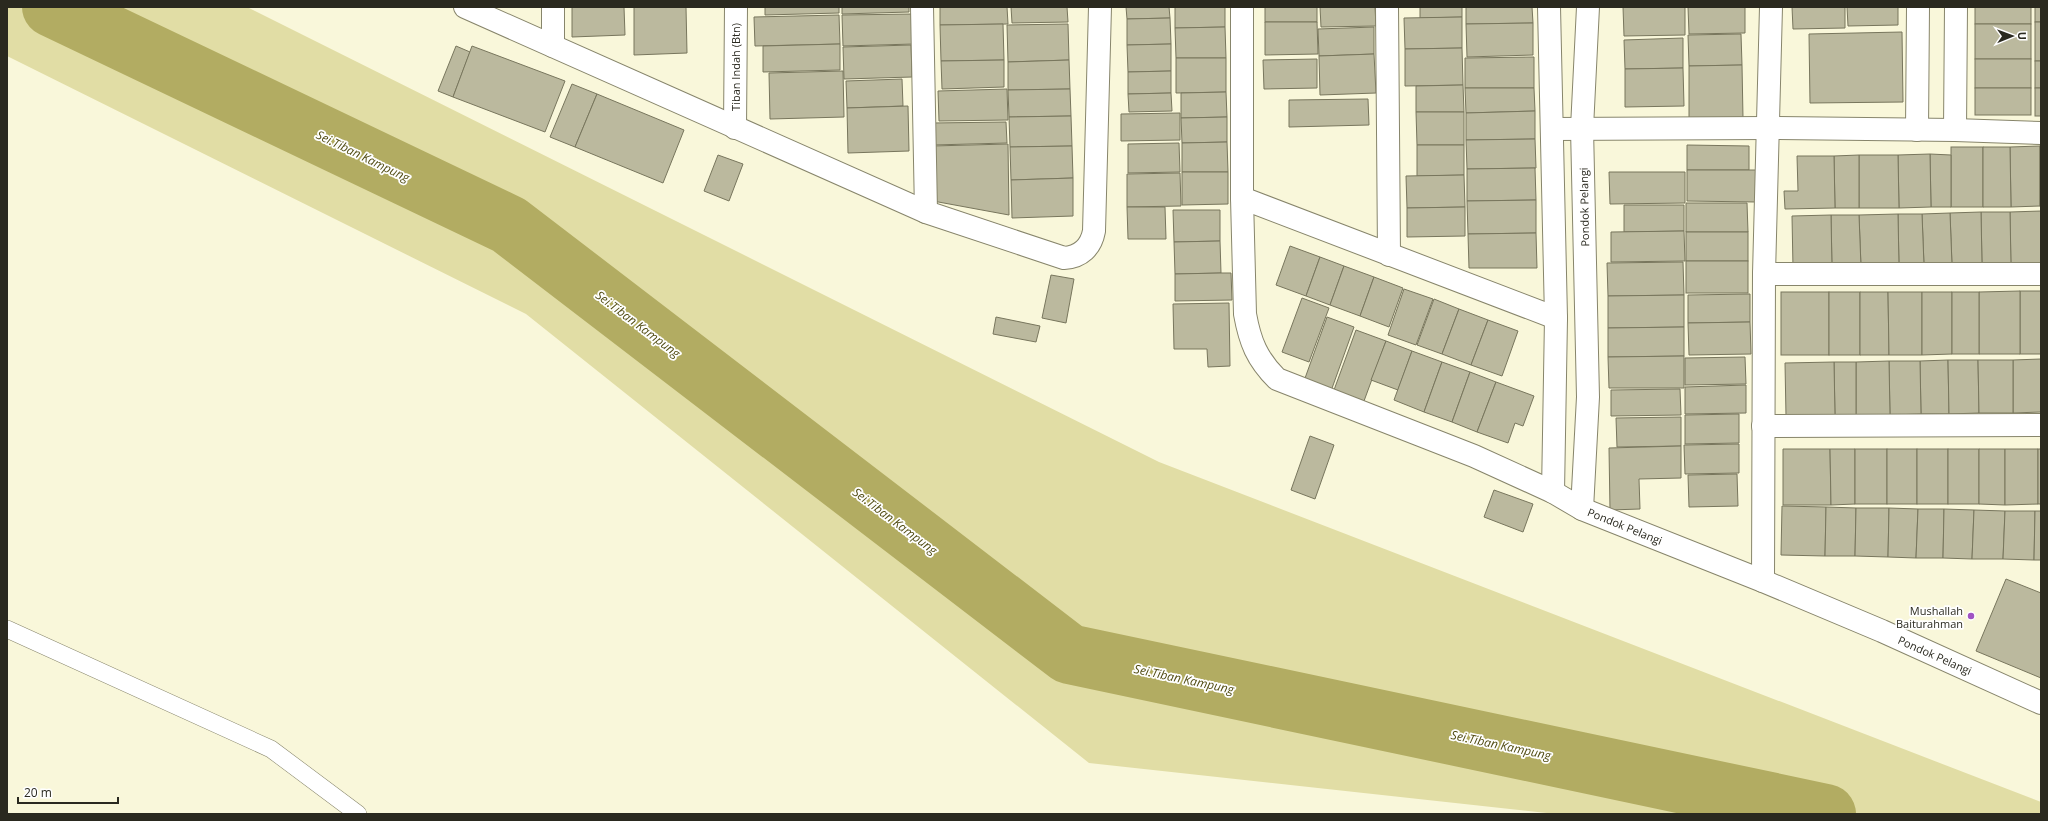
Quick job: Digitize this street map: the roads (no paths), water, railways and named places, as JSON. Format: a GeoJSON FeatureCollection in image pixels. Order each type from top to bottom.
{"type":"FeatureCollection","features":[{"type":"Feature","properties":{"kind":"street"},"geometry":{"type":"LineString","coordinates":[[465,7],[926,212],[1064,258],[1078,255],[1086,250],[1092,241],[1094,231],[1100,7]]}},
{"type":"Feature","properties":{"kind":"street"},"geometry":{"type":"LineString","coordinates":[[553,7],[553,46]]}},
{"type":"Feature","properties":{"kind":"street","name":"Tiban Indah (Btn)"},"geometry":{"type":"LineString","coordinates":[[735,128],[736,7]]}},
{"type":"Feature","properties":{"kind":"street"},"geometry":{"type":"LineString","coordinates":[[922,7],[926,212]]}},
{"type":"Feature","properties":{"kind":"street"},"geometry":{"type":"LineString","coordinates":[[1242,7],[1242,198],[1246,321],[1255,351],[1263,365],[1277,379],[1474,456],[1553,492],[1582,509]]}},
{"type":"Feature","properties":{"kind":"street"},"geometry":{"type":"LineString","coordinates":[[1386,7],[1389,255]]}},
{"type":"Feature","properties":{"kind":"street"},"geometry":{"type":"LineString","coordinates":[[1550,7],[1556,318],[1553,492]]}},
{"type":"Feature","properties":{"kind":"street","name":"Pondok Pelangi"},"geometry":{"type":"LineString","coordinates":[[1588,7],[1582,128],[1588,397],[1582,509],[1763,581],[1882,631],[2041,703]]}},
{"type":"Feature","properties":{"kind":"street"},"geometry":{"type":"LineString","coordinates":[[1763,581],[1764,274],[1771,7]]}},
{"type":"Feature","properties":{"kind":"street"},"geometry":{"type":"LineString","coordinates":[[1916,130],[1918,7]]}},
{"type":"Feature","properties":{"kind":"street"},"geometry":{"type":"LineString","coordinates":[[1955,130],[1956,7]]}},
{"type":"Feature","properties":{"kind":"street"},"geometry":{"type":"LineString","coordinates":[[1552,129],[1769,128],[1955,130],[2041,133]]}},
{"type":"Feature","properties":{"kind":"street"},"geometry":{"type":"LineString","coordinates":[[1242,198],[1556,318]]}},
{"type":"Feature","properties":{"kind":"street"},"geometry":{"type":"LineString","coordinates":[[1764,274],[2041,274]]}},
{"type":"Feature","properties":{"kind":"street"},"geometry":{"type":"LineString","coordinates":[[1763,426],[2041,425]]}},
{"type":"Feature","properties":{"kind":"lane"},"geometry":{"type":"LineString","coordinates":[[7,629],[271,749],[358,814]]}},
{"type":"Feature","properties":{"kind":"waterway","name":"Sei.Tiban Kampung"},"geometry":{"type":"LineString","coordinates":[[52,7],[509,225],[1069,654],[1826,814]]}},
{"type":"Feature","properties":{"kind":"place","name":"Mushallah Baiturahman"},"geometry":{"type":"Point","coordinates":[1971,616]}}]}
